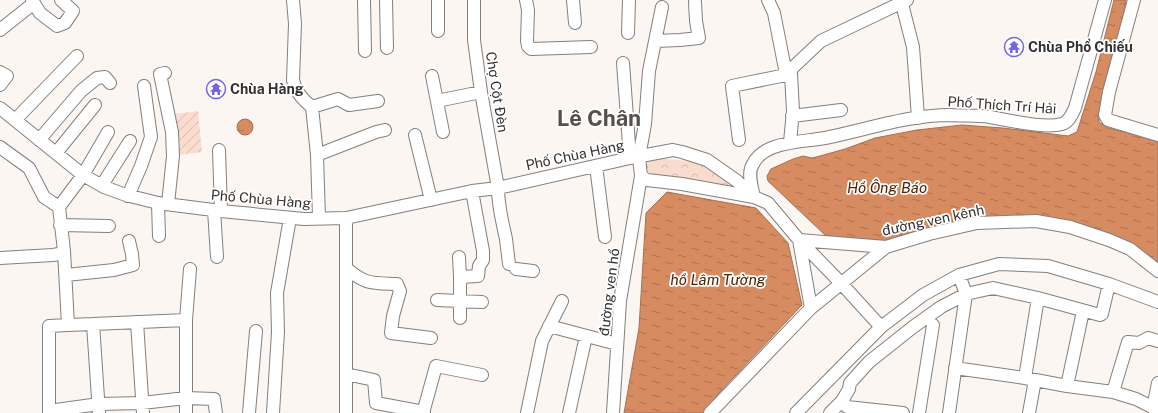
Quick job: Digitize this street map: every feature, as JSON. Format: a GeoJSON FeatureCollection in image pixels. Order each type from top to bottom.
{"type":"FeatureCollection","features":[{"type":"Feature","properties":{"kind":"street"},"geometry":{"type":"LineString","coordinates":[[0,30],[33,2],[40,13],[57,26],[65,23],[73,11],[61,0]]}},
{"type":"Feature","properties":{"kind":"street"},"geometry":{"type":"LineString","coordinates":[[293,0],[295,24],[294,87],[304,100],[312,107],[317,155],[319,218]]}},
{"type":"Feature","properties":{"kind":"street"},"geometry":{"type":"LineString","coordinates":[[364,0],[366,51]]}},
{"type":"Feature","properties":{"kind":"street"},"geometry":{"type":"LineString","coordinates":[[386,0],[387,48]]}},
{"type":"Feature","properties":{"kind":"street"},"geometry":{"type":"LineString","coordinates":[[438,0],[438,31]]}},
{"type":"Feature","properties":{"kind":"street","name":"Chợ Cột Đèn"},"geometry":{"type":"LineString","coordinates":[[474,0],[474,40],[481,92],[498,188],[501,220],[512,267],[533,271]]}},
{"type":"Feature","properties":{"kind":"street"},"geometry":{"type":"LineString","coordinates":[[526,0],[528,10],[527,41],[528,46],[531,49],[591,48]]}},
{"type":"Feature","properties":{"kind":"street"},"geometry":{"type":"LineString","coordinates":[[573,0],[575,24]]}},
{"type":"Feature","properties":{"kind":"street"},"geometry":{"type":"LineString","coordinates":[[628,33],[629,0]]}},
{"type":"Feature","properties":{"kind":"street"},"geometry":{"type":"LineString","coordinates":[[768,0],[774,13],[786,74]]}},
{"type":"Feature","properties":{"kind":"street","name":"Phố Thích Trí Hải"},"geometry":{"type":"LineString","coordinates":[[754,197],[750,178],[752,165],[760,155],[772,148],[790,142],[825,138],[876,125],[918,118],[949,115],[988,117],[1046,125],[1064,124],[1071,118],[1075,108],[1105,0]]}},
{"type":"Feature","properties":{"kind":"street"},"geometry":{"type":"LineString","coordinates":[[1134,0],[1109,92],[1105,115],[1108,120],[1158,134]]}},
{"type":"Feature","properties":{"kind":"street"},"geometry":{"type":"LineString","coordinates":[[786,74],[821,41],[903,1],[914,47],[918,118]]}},
{"type":"Feature","properties":{"kind":"street"},"geometry":{"type":"LineString","coordinates":[[655,41],[699,38],[696,21],[696,2]]}},
{"type":"Feature","properties":{"kind":"street"},"geometry":{"type":"LineString","coordinates":[[634,158],[645,124],[648,71],[662,7]]}},
{"type":"Feature","properties":{"kind":"street"},"geometry":{"type":"LineString","coordinates":[[15,120],[77,56]]}},
{"type":"Feature","properties":{"kind":"street"},"geometry":{"type":"LineString","coordinates":[[623,63],[634,158]]}},
{"type":"Feature","properties":{"kind":"street"},"geometry":{"type":"LineString","coordinates":[[0,72],[7,76],[0,85]]}},
{"type":"Feature","properties":{"kind":"street"},"geometry":{"type":"LineString","coordinates":[[159,236],[163,204],[173,156],[172,132],[160,74],[165,73]]}},
{"type":"Feature","properties":{"kind":"street"},"geometry":{"type":"LineString","coordinates":[[739,140],[732,86],[791,74],[792,116],[790,142]]}},
{"type":"Feature","properties":{"kind":"street"},"geometry":{"type":"LineString","coordinates":[[432,76],[443,132]]}},
{"type":"Feature","properties":{"kind":"street"},"geometry":{"type":"LineString","coordinates":[[39,140],[81,91],[97,78],[105,77],[110,83]]}},
{"type":"Feature","properties":{"kind":"street"},"geometry":{"type":"LineString","coordinates":[[128,196],[142,166],[151,137],[144,86]]}},
{"type":"Feature","properties":{"kind":"street"},"geometry":{"type":"LineString","coordinates":[[437,101],[481,92]]}},
{"type":"Feature","properties":{"kind":"street"},"geometry":{"type":"LineString","coordinates":[[312,107],[338,99],[349,106],[378,101]]}},
{"type":"Feature","properties":{"kind":"street"},"geometry":{"type":"LineString","coordinates":[[56,154],[95,105]]}},
{"type":"Feature","properties":{"kind":"street","name":"Phố Chùa Hàng"},"geometry":{"type":"LineString","coordinates":[[0,108],[83,175],[102,185],[128,196],[163,204],[218,211],[304,219],[346,218],[472,191],[498,188],[672,150],[707,160],[737,180],[754,197]]}},
{"type":"Feature","properties":{"kind":"street"},"geometry":{"type":"LineString","coordinates":[[792,116],[841,110]]}},
{"type":"Feature","properties":{"kind":"street"},"geometry":{"type":"LineString","coordinates":[[317,155],[376,132],[386,130]]}},
{"type":"Feature","properties":{"kind":"street"},"geometry":{"type":"LineString","coordinates":[[68,325],[66,275],[59,207],[83,175],[108,132]]}},
{"type":"Feature","properties":{"kind":"street"},"geometry":{"type":"LineString","coordinates":[[415,135],[431,200]]}},
{"type":"Feature","properties":{"kind":"street"},"geometry":{"type":"LineString","coordinates":[[102,185],[130,141]]}},
{"type":"Feature","properties":{"kind":"street"},"geometry":{"type":"LineString","coordinates":[[0,147],[29,168],[44,197],[59,207]]}},
{"type":"Feature","properties":{"kind":"street"},"geometry":{"type":"LineString","coordinates":[[217,257],[219,150]]}},
{"type":"Feature","properties":{"kind":"street","name":"Phố Chùa Hàng"},"geometry":{"type":"LineString","coordinates":[[634,158],[641,176],[647,180],[682,184],[754,197],[768,204],[799,240],[881,327]]}},
{"type":"Feature","properties":{"kind":"street"},"geometry":{"type":"LineString","coordinates":[[596,166],[605,237]]}},
{"type":"Feature","properties":{"kind":"street","name":"đường ven hồ"},"geometry":{"type":"LineString","coordinates":[[613,413],[620,302],[641,176]]}},
{"type":"Feature","properties":{"kind":"street"},"geometry":{"type":"LineString","coordinates":[[460,277],[478,276],[479,266],[483,260],[480,232],[472,191]]}},
{"type":"Feature","properties":{"kind":"street"},"geometry":{"type":"LineString","coordinates":[[273,413],[278,332],[277,293],[290,218]]}},
{"type":"Feature","properties":{"kind":"street"},"geometry":{"type":"LineString","coordinates":[[346,218],[346,413]]}},
{"type":"Feature","properties":{"kind":"street","name":"đường ven kênh"},"geometry":{"type":"LineString","coordinates":[[799,240],[886,247],[930,234],[977,223],[1036,221],[1070,227],[1109,240],[1130,249],[1158,271]]}},
{"type":"Feature","properties":{"kind":"street"},"geometry":{"type":"LineString","coordinates":[[60,225],[109,226]]}},
{"type":"Feature","properties":{"kind":"street"},"geometry":{"type":"LineString","coordinates":[[799,240],[811,308]]}},
{"type":"Feature","properties":{"kind":"street"},"geometry":{"type":"LineString","coordinates":[[66,275],[114,270],[133,265],[129,241]]}},
{"type":"Feature","properties":{"kind":"street"},"geometry":{"type":"LineString","coordinates":[[710,413],[811,308],[840,282],[886,247]]}},
{"type":"Feature","properties":{"kind":"street"},"geometry":{"type":"LineString","coordinates":[[0,258],[53,255],[64,251]]}},
{"type":"Feature","properties":{"kind":"street"},"geometry":{"type":"LineString","coordinates":[[459,257],[460,318]]}},
{"type":"Feature","properties":{"kind":"street"},"geometry":{"type":"LineString","coordinates":[[796,413],[881,327],[923,295],[959,275],[999,264],[1044,265],[1109,284],[1158,302]]}},
{"type":"Feature","properties":{"kind":"street"},"geometry":{"type":"LineString","coordinates":[[346,268],[358,278],[369,283],[397,284],[400,291],[393,316],[391,333],[431,338]]}},
{"type":"Feature","properties":{"kind":"street"},"geometry":{"type":"LineString","coordinates":[[186,413],[186,320],[190,269]]}},
{"type":"Feature","properties":{"kind":"street"},"geometry":{"type":"LineString","coordinates":[[949,413],[966,294],[959,275]]}},
{"type":"Feature","properties":{"kind":"street"},"geometry":{"type":"LineString","coordinates":[[844,407],[850,389],[850,383],[869,362],[936,311],[966,294],[993,288],[1038,298],[1097,315],[1102,314],[1109,284]]}},
{"type":"Feature","properties":{"kind":"street"},"geometry":{"type":"LineString","coordinates":[[1029,413],[1030,379],[1038,298]]}},
{"type":"Feature","properties":{"kind":"street"},"geometry":{"type":"LineString","coordinates":[[437,300],[482,302]]}},
{"type":"Feature","properties":{"kind":"street"},"geometry":{"type":"LineString","coordinates":[[526,413],[542,341],[562,301]]}},
{"type":"Feature","properties":{"kind":"street"},"geometry":{"type":"LineString","coordinates":[[1067,386],[1082,311]]}},
{"type":"Feature","properties":{"kind":"street"},"geometry":{"type":"LineString","coordinates":[[186,320],[49,326],[49,412],[99,408],[143,408],[186,398],[214,399],[216,413]]}},
{"type":"Feature","properties":{"kind":"street"},"geometry":{"type":"LineString","coordinates":[[137,322],[143,408]]}},
{"type":"Feature","properties":{"kind":"street"},"geometry":{"type":"LineString","coordinates":[[93,324],[99,408]]}},
{"type":"Feature","properties":{"kind":"street"},"geometry":{"type":"LineString","coordinates":[[919,413],[933,324]]}},
{"type":"Feature","properties":{"kind":"street"},"geometry":{"type":"LineString","coordinates":[[549,326],[618,344]]}},
{"type":"Feature","properties":{"kind":"street"},"geometry":{"type":"LineString","coordinates":[[249,413],[256,332]]}},
{"type":"Feature","properties":{"kind":"street"},"geometry":{"type":"LineString","coordinates":[[569,413],[586,336]]}},
{"type":"Feature","properties":{"kind":"street"},"geometry":{"type":"LineString","coordinates":[[1113,392],[1128,342],[1139,343],[1148,338],[1158,341]]}},
{"type":"Feature","properties":{"kind":"street"},"geometry":{"type":"LineString","coordinates":[[346,374],[374,380],[376,403],[424,413],[436,366],[482,375]]}},
{"type":"Feature","properties":{"kind":"street"},"geometry":{"type":"LineString","coordinates":[[955,368],[1113,392],[1136,399],[1156,409],[1158,383]]}},
{"type":"Feature","properties":{"kind":"street"},"geometry":{"type":"LineString","coordinates":[[830,413],[844,407],[861,411],[898,413]]}},
{"type":"Feature","properties":{"kind":"green space"},"geometry":{"type":"Polygon","coordinates":[[[198,111],[202,152],[179,155],[175,114],[198,111]]]}},
{"type":"Feature","properties":{"kind":"green space"},"geometry":{"type":"Polygon","coordinates":[[[656,158],[698,162],[713,170],[734,186],[730,191],[698,180],[654,177],[647,170],[647,162],[656,158]]]}},
{"type":"Feature","properties":{"kind":"water","name":"Hồ Ông Báo"},"geometry":{"type":"Polygon","coordinates":[[[1114,0],[1126,0],[1121,28],[1103,89],[1099,122],[1108,128],[1158,140],[1158,264],[1079,224],[1056,218],[1026,217],[887,241],[826,236],[768,181],[767,176],[771,169],[793,159],[803,156],[812,158],[845,149],[875,138],[917,130],[962,125],[1003,128],[1068,136],[1077,132],[1096,72],[1114,0]]]}},
{"type":"Feature","properties":{"kind":"water"},"geometry":{"type":"Polygon","coordinates":[[[242,119],[248,119],[253,124],[251,133],[248,135],[242,135],[237,130],[237,124],[242,119]]]}},
{"type":"Feature","properties":{"kind":"water","name":"hồ Lâm Tường"},"geometry":{"type":"Polygon","coordinates":[[[667,192],[756,208],[788,243],[802,305],[719,393],[704,413],[624,413],[639,328],[646,213],[667,192]]]}},
{"type":"Feature","properties":{"kind":"place","name":"Chùa Phổ Chiếu"},"geometry":{"type":"Point","coordinates":[1014,47]}},
{"type":"Feature","properties":{"kind":"place","name":"Chùa Hàng"},"geometry":{"type":"Point","coordinates":[216,89]}},
{"type":"Feature","properties":{"kind":"district","name":"Lê Chân"},"geometry":{"type":"Point","coordinates":[599,118]}}]}
